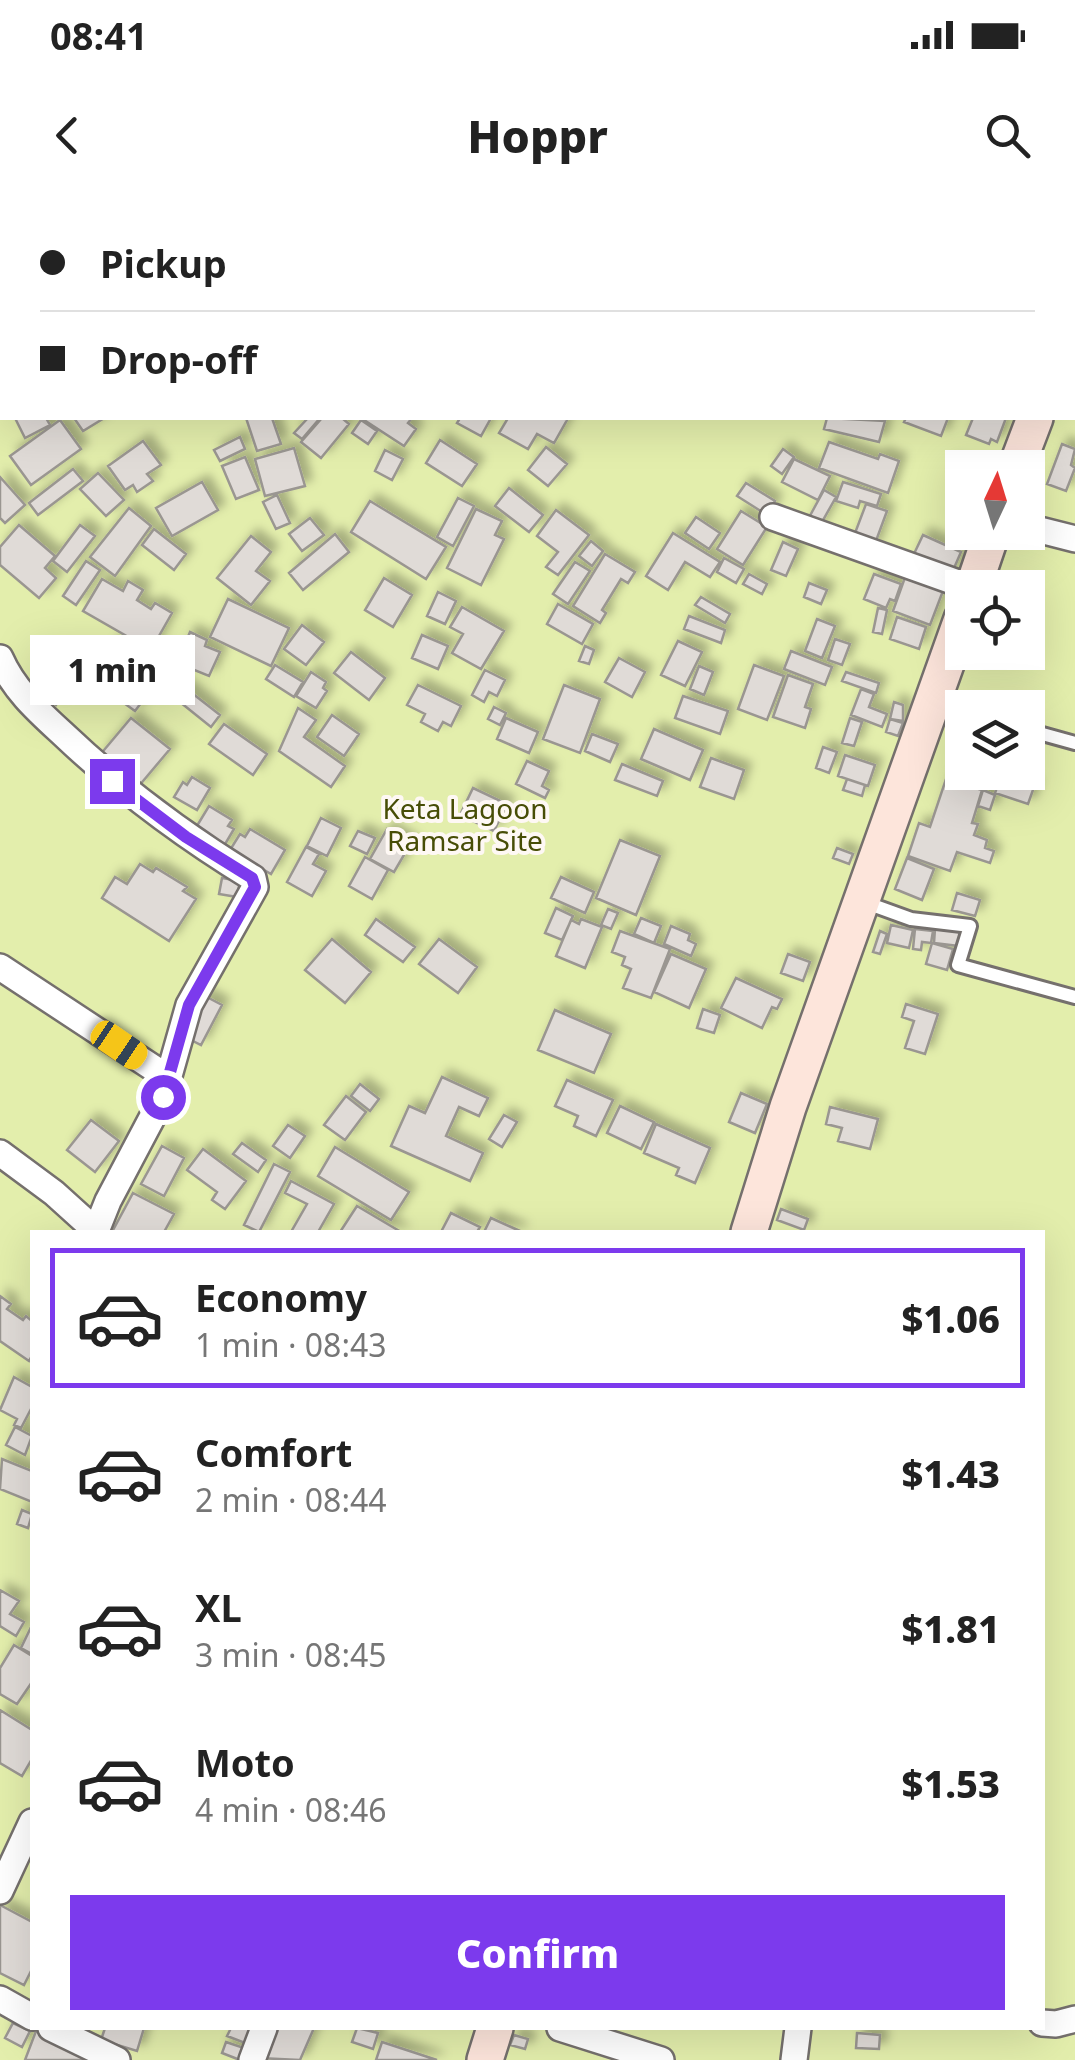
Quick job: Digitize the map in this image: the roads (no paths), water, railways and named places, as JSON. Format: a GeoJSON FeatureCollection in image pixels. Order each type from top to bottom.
{"type":"FeatureCollection","features":[{"type":"Feature","properties":{"kind":"main road"},"geometry":{"type":"LineString","coordinates":[[1023,450],[1034,420]]}},
{"type":"Feature","properties":{"kind":"main road"},"geometry":{"type":"LineString","coordinates":[[750,1230],[788,1107],[862,902],[945,716]]}},
{"type":"Feature","properties":{"kind":"main road"},"geometry":{"type":"LineString","coordinates":[[485,2060],[494,2030]]}},
{"type":"Feature","properties":{"kind":"street"},"geometry":{"type":"LineString","coordinates":[[773,516],[945,578]]}},
{"type":"Feature","properties":{"kind":"street"},"geometry":{"type":"LineString","coordinates":[[1045,531],[1075,539]]}},
{"type":"Feature","properties":{"kind":"street"},"geometry":{"type":"LineString","coordinates":[[0,658],[24,697],[112,781],[186,837],[252,878],[252,894],[189,1005],[163,1097],[97,1230]]}},
{"type":"Feature","properties":{"kind":"street"},"geometry":{"type":"LineString","coordinates":[[1,971],[167,1077]]}},
{"type":"Feature","properties":{"kind":"street"},"geometry":{"type":"LineString","coordinates":[[0,1153],[54,1193],[94,1230]]}},
{"type":"Feature","properties":{"kind":"street"},"geometry":{"type":"LineString","coordinates":[[0,1891],[30,1826]]}},
{"type":"Feature","properties":{"kind":"street"},"geometry":{"type":"LineString","coordinates":[[0,1999],[30,2016]]}},
{"type":"Feature","properties":{"kind":"street"},"geometry":{"type":"LineString","coordinates":[[1045,2022],[1075,2019]]}},
{"type":"Feature","properties":{"kind":"street"},"geometry":{"type":"LineString","coordinates":[[55,2030],[117,2060]]}},
{"type":"Feature","properties":{"kind":"street"},"geometry":{"type":"LineString","coordinates":[[252,2060],[263,2030]]}},
{"type":"Feature","properties":{"kind":"street"},"geometry":{"type":"LineString","coordinates":[[566,2030],[661,2060]]}},
{"type":"Feature","properties":{"kind":"street"},"geometry":{"type":"LineString","coordinates":[[794,2060],[798,2030]]}},
{"type":"Feature","properties":{"kind":"lane"},"geometry":{"type":"LineString","coordinates":[[1045,735],[1075,743]]}},
{"type":"Feature","properties":{"kind":"lane"},"geometry":{"type":"LineString","coordinates":[[862,902],[911,920],[970,926],[958,965],[1075,997]]}},
{"type":"Feature","properties":{"kind":"park label","name":"Keta Lagoon Ramsar Site"},"geometry":{"type":"Point","coordinates":[465,825]}}]}
